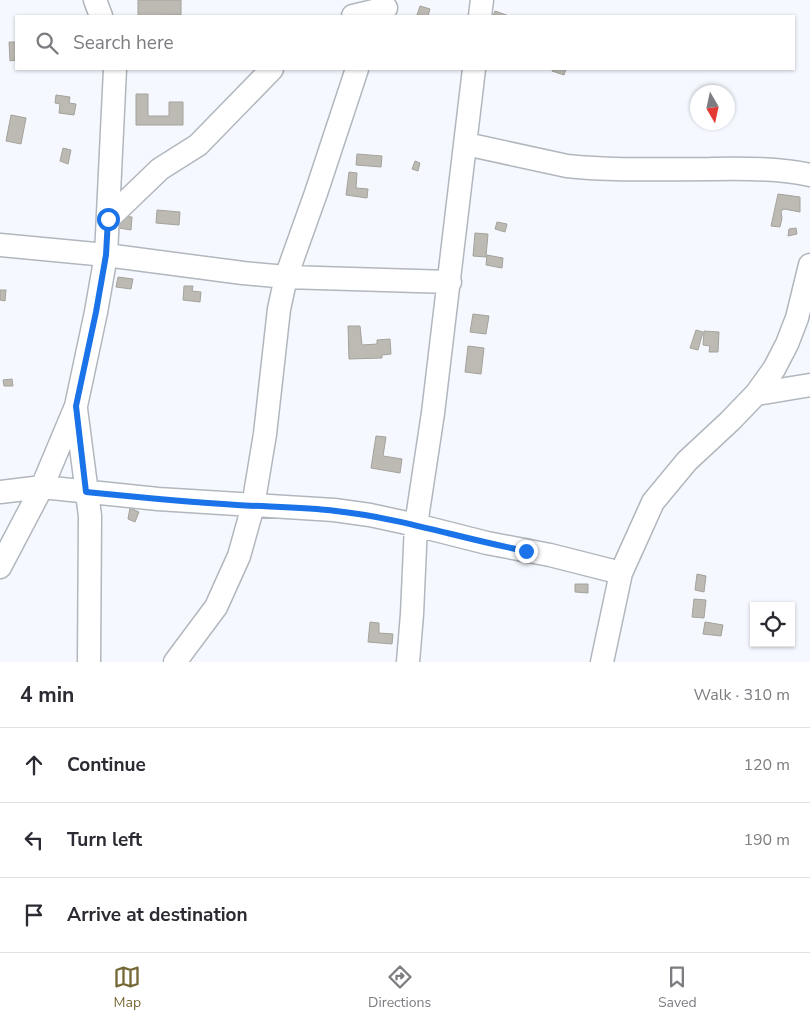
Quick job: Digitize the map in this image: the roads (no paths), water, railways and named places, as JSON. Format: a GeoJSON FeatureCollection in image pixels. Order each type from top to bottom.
{"type":"FeatureCollection","features":[{"type":"Feature","properties":{"kind":"street"},"geometry":{"type":"LineString","coordinates":[[95,0],[101,15]]}},
{"type":"Feature","properties":{"kind":"street"},"geometry":{"type":"LineString","coordinates":[[349,15],[350,0]]}},
{"type":"Feature","properties":{"kind":"street"},"geometry":{"type":"LineString","coordinates":[[480,15],[482,0]]}},
{"type":"Feature","properties":{"kind":"street"},"geometry":{"type":"LineString","coordinates":[[358,15],[386,8]]}},
{"type":"Feature","properties":{"kind":"street"},"geometry":{"type":"LineString","coordinates":[[0,567],[42,487],[76,406],[106,255],[115,70]]}},
{"type":"Feature","properties":{"kind":"street"},"geometry":{"type":"LineString","coordinates":[[108,219],[160,169],[198,145],[271,70]]}},
{"type":"Feature","properties":{"kind":"street"},"geometry":{"type":"LineString","coordinates":[[175,662],[216,607],[239,556],[253,506],[265,434],[280,309],[286,277],[357,70]]}},
{"type":"Feature","properties":{"kind":"street"},"geometry":{"type":"LineString","coordinates":[[408,662],[416,525],[450,282],[474,70]]}},
{"type":"Feature","properties":{"kind":"street"},"geometry":{"type":"LineString","coordinates":[[466,144],[582,168],[615,170],[757,169],[810,175]]}},
{"type":"Feature","properties":{"kind":"street"},"geometry":{"type":"LineString","coordinates":[[0,245],[106,255],[286,277],[450,282]]}},
{"type":"Feature","properties":{"kind":"street"},"geometry":{"type":"LineString","coordinates":[[602,662],[621,573],[644,519],[658,495],[687,461],[756,394],[774,369],[787,344],[797,318],[810,265]]}},
{"type":"Feature","properties":{"kind":"street"},"geometry":{"type":"LineString","coordinates":[[756,394],[810,385]]}},
{"type":"Feature","properties":{"kind":"street"},"geometry":{"type":"LineString","coordinates":[[76,406],[90,516],[89,662]]}},
{"type":"Feature","properties":{"kind":"street"},"geometry":{"type":"LineString","coordinates":[[0,492],[42,487],[158,499],[334,510],[370,515],[416,525],[621,573]]}}]}
